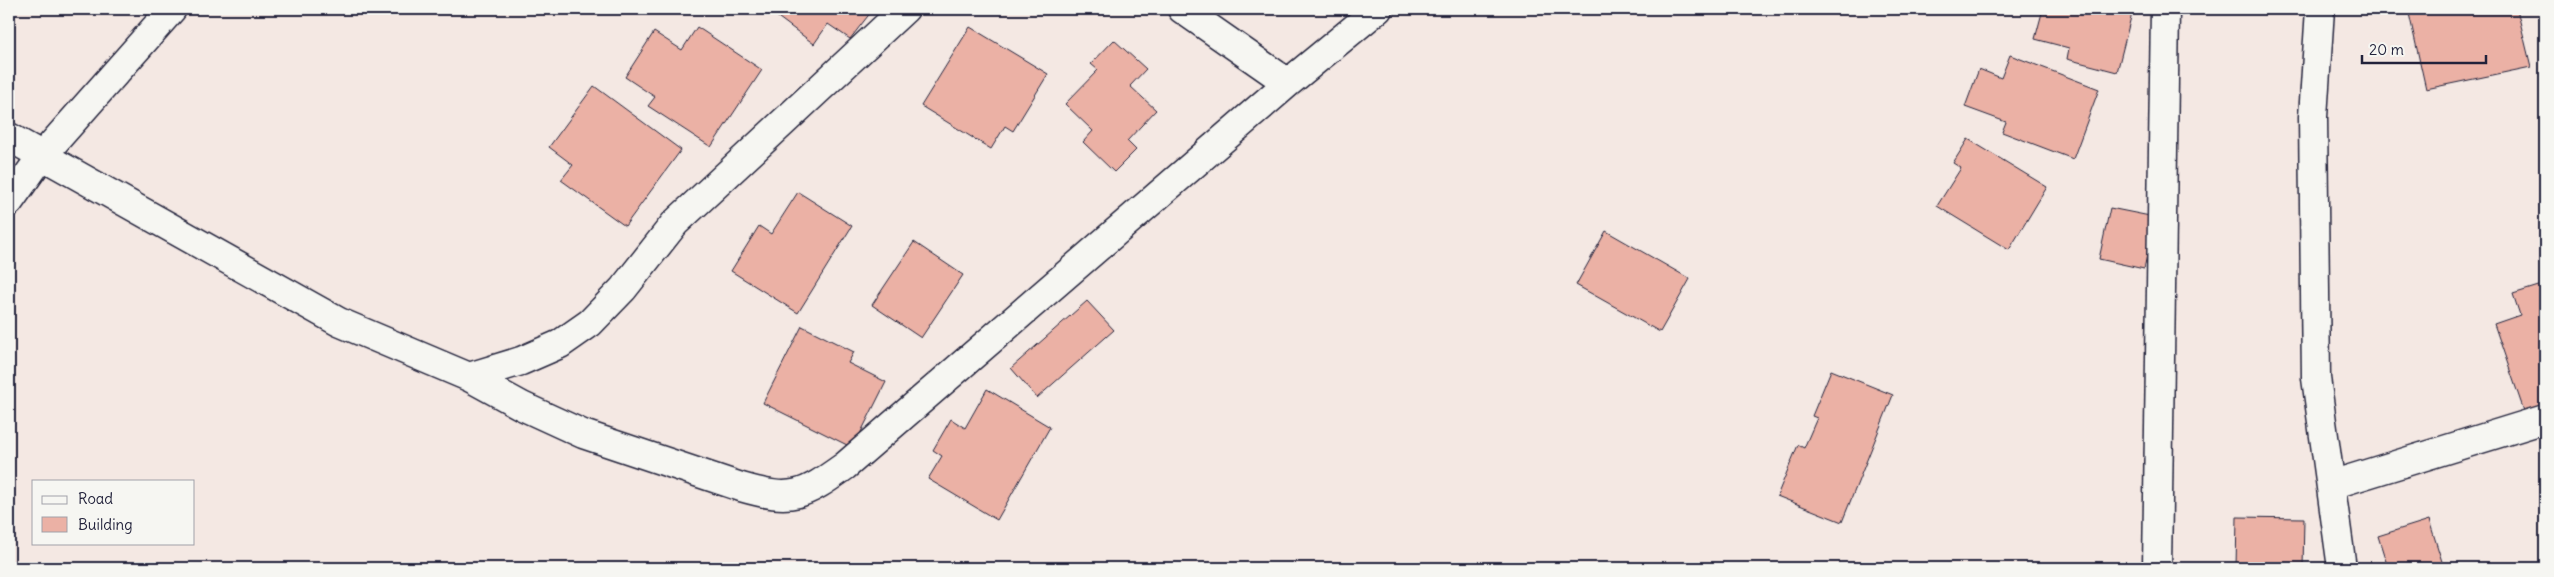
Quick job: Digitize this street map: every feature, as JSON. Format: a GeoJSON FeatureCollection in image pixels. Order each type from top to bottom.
{"type":"FeatureCollection","features":[{"type":"Feature","properties":{"kind":"street"},"geometry":{"type":"LineString","coordinates":[[9,202],[41,157],[172,9]]}},
{"type":"Feature","properties":{"kind":"street"},"geometry":{"type":"LineString","coordinates":[[469,377],[521,361],[560,344],[590,322],[623,289],[675,223],[905,9]]}},
{"type":"Feature","properties":{"kind":"street"},"geometry":{"type":"LineString","coordinates":[[1182,9],[1288,83]]}},
{"type":"Feature","properties":{"kind":"street"},"geometry":{"type":"LineString","coordinates":[[9,137],[41,157],[339,322],[469,377],[522,406],[583,434],[741,488],[766,494],[791,495],[812,490],[853,459],[1288,83],[1378,9]]}},
{"type":"Feature","properties":{"kind":"street"},"geometry":{"type":"LineString","coordinates":[[2157,568],[2165,9]]}},
{"type":"Feature","properties":{"kind":"street"},"geometry":{"type":"LineString","coordinates":[[2320,9],[2313,117],[2316,378],[2342,568]]}},
{"type":"Feature","properties":{"kind":"street"},"geometry":{"type":"LineString","coordinates":[[2331,485],[2545,419]]}},
{"type":"Feature","properties":{"kind":"building"},"geometry":{"type":"Polygon","coordinates":[[[767,9],[866,9],[871,12],[850,39],[828,24],[814,44],[767,9]]]}},
{"type":"Feature","properties":{"kind":"building"},"geometry":{"type":"Polygon","coordinates":[[[2043,9],[2058,11],[2059,9],[2133,9],[2117,72],[2067,59],[2069,48],[2035,39],[2043,9]]]}},
{"type":"Feature","properties":{"kind":"building"},"geometry":{"type":"Polygon","coordinates":[[[2408,9],[2517,9],[2531,67],[2426,89],[2408,9]]]}},
{"type":"Feature","properties":{"kind":"building"},"geometry":{"type":"Polygon","coordinates":[[[697,27],[762,70],[711,147],[648,106],[655,97],[625,77],[654,32],[682,50],[697,27]]]}},
{"type":"Feature","properties":{"kind":"building"},"geometry":{"type":"Polygon","coordinates":[[[970,27],[1048,74],[1013,131],[1005,126],[991,149],[921,106],[970,27]]]}},
{"type":"Feature","properties":{"kind":"building"},"geometry":{"type":"Polygon","coordinates":[[[1114,40],[1146,69],[1130,86],[1156,110],[1127,141],[1136,150],[1114,172],[1083,142],[1093,131],[1065,104],[1098,70],[1091,64],[1114,40]]]}},
{"type":"Feature","properties":{"kind":"building"},"geometry":{"type":"Polygon","coordinates":[[[2010,55],[2099,89],[2073,159],[2002,132],[2006,122],[1965,107],[1979,69],[2001,78],[2010,55]]]}},
{"type":"Feature","properties":{"kind":"building"},"geometry":{"type":"Polygon","coordinates":[[[594,86],[681,150],[625,226],[561,180],[573,165],[549,147],[594,86]]]}},
{"type":"Feature","properties":{"kind":"building"},"geometry":{"type":"Polygon","coordinates":[[[1968,139],[2047,187],[2009,250],[1937,206],[1961,168],[1953,163],[1968,139]]]}},
{"type":"Feature","properties":{"kind":"building"},"geometry":{"type":"Polygon","coordinates":[[[798,192],[852,226],[798,313],[731,271],[759,226],[771,234],[798,192]]]}},
{"type":"Feature","properties":{"kind":"building"},"geometry":{"type":"Polygon","coordinates":[[[2110,208],[2155,217],[2144,269],[2099,259],[2110,208]]]}},
{"type":"Feature","properties":{"kind":"building"},"geometry":{"type":"Polygon","coordinates":[[[1606,231],[1690,279],[1660,332],[1576,285],[1606,231]]]}},
{"type":"Feature","properties":{"kind":"building"},"geometry":{"type":"Polygon","coordinates":[[[914,242],[963,275],[921,338],[872,305],[914,242]]]}},
{"type":"Feature","properties":{"kind":"building"},"geometry":{"type":"Polygon","coordinates":[[[2545,284],[2545,404],[2524,411],[2494,324],[2520,315],[2513,294],[2545,284]]]}},
{"type":"Feature","properties":{"kind":"building"},"geometry":{"type":"Polygon","coordinates":[[[1087,301],[1114,330],[1037,398],[1011,368],[1087,301]]]}},
{"type":"Feature","properties":{"kind":"building"},"geometry":{"type":"Polygon","coordinates":[[[802,326],[854,352],[848,363],[886,382],[853,448],[763,403],[802,326]]]}},
{"type":"Feature","properties":{"kind":"building"},"geometry":{"type":"Polygon","coordinates":[[[1831,370],[1893,395],[1842,522],[1777,496],[1798,445],[1804,448],[1817,418],[1812,416],[1831,370]]]}},
{"type":"Feature","properties":{"kind":"building"},"geometry":{"type":"Polygon","coordinates":[[[987,389],[1050,427],[997,520],[928,479],[942,456],[933,450],[951,419],[965,428],[987,389]]]}},
{"type":"Feature","properties":{"kind":"building"},"geometry":{"type":"Polygon","coordinates":[[[2237,517],[2304,518],[2303,568],[2236,568],[2237,517]]]}},
{"type":"Feature","properties":{"kind":"building"},"geometry":{"type":"Polygon","coordinates":[[[2429,520],[2444,568],[2388,568],[2378,536],[2429,520]]]}}]}
